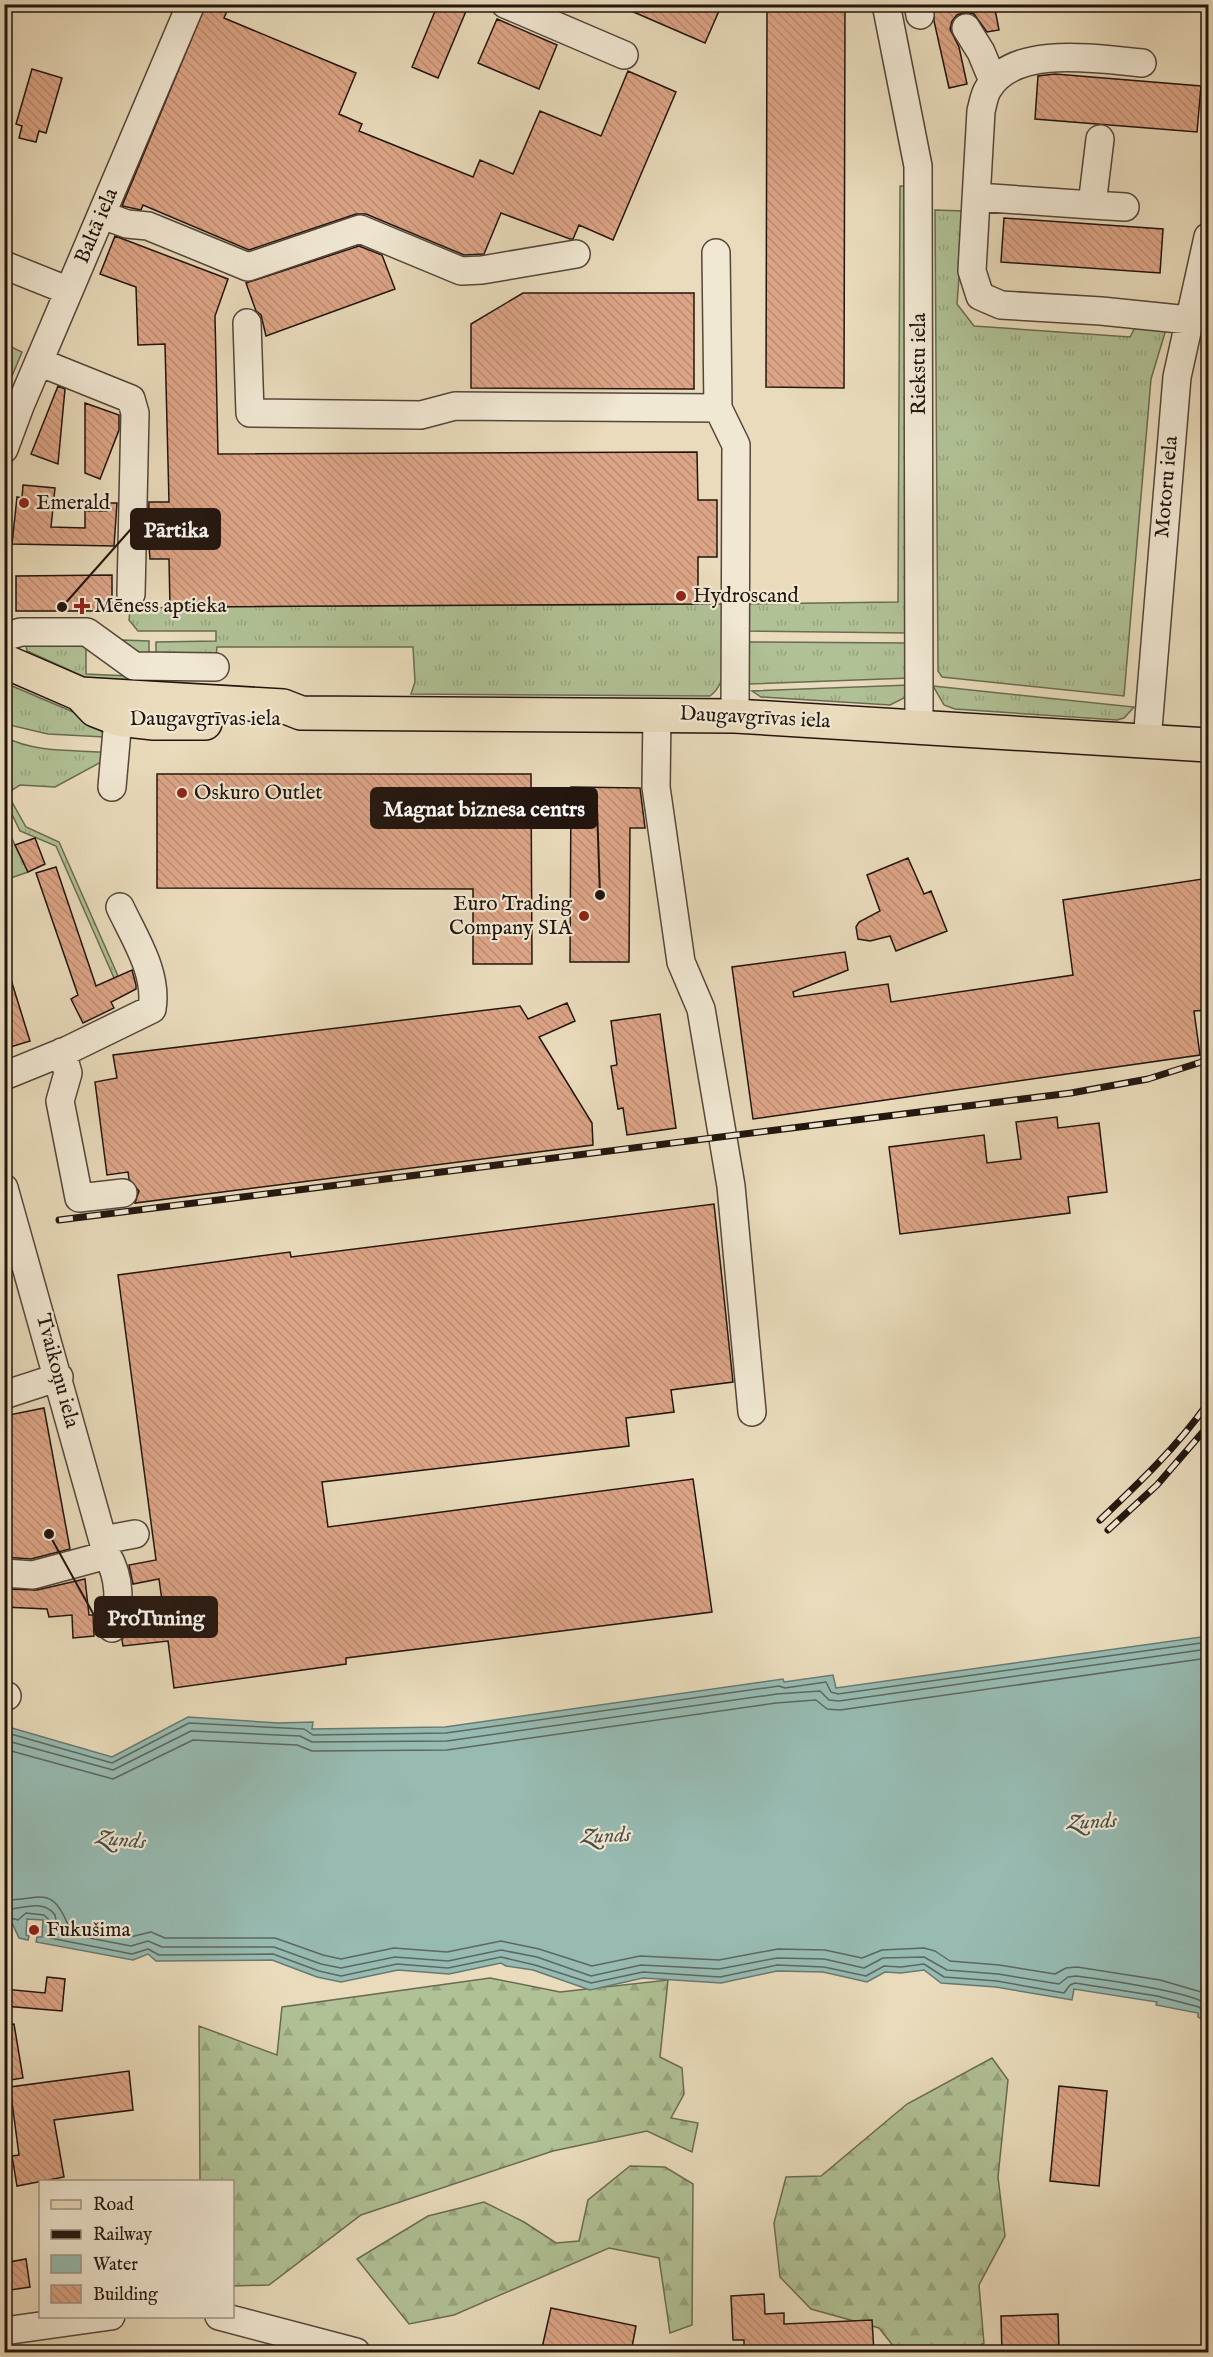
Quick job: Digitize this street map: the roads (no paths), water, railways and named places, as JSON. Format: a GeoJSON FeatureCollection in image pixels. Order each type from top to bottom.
{"type":"FeatureCollection","features":[{"type":"Feature","properties":{"kind":"main road","name":"Daugavgrīvas iela"},"geometry":{"type":"LineString","coordinates":[[4,661],[80,694],[284,706],[301,713],[735,716],[1209,745]]}},
{"type":"Feature","properties":{"kind":"main road","name":"Daugavgrīvas iela"},"geometry":{"type":"LineString","coordinates":[[80,694],[95,710],[118,718],[154,723],[283,723],[301,713]]}},
{"type":"Feature","properties":{"kind":"street","name":"Baltā iela"},"geometry":{"type":"LineString","coordinates":[[4,449],[191,4]]}},
{"type":"Feature","properties":{"kind":"street"},"geometry":{"type":"LineString","coordinates":[[505,4],[624,55]]}},
{"type":"Feature","properties":{"kind":"street","name":"Riekstu iela"},"geometry":{"type":"LineString","coordinates":[[886,4],[918,166],[919,726]]}},
{"type":"Feature","properties":{"kind":"street"},"geometry":{"type":"LineString","coordinates":[[966,28],[981,52],[993,81]]}},
{"type":"Feature","properties":{"kind":"street"},"geometry":{"type":"LineString","coordinates":[[1142,63],[1041,58],[1021,62],[1007,69],[993,81],[986,91],[981,111],[972,271],[980,296],[1001,304],[1195,325]]}},
{"type":"Feature","properties":{"kind":"street"},"geometry":{"type":"LineString","coordinates":[[1092,205],[1100,139]]}},
{"type":"Feature","properties":{"kind":"street"},"geometry":{"type":"LineString","coordinates":[[977,197],[1125,207]]}},
{"type":"Feature","properties":{"kind":"street"},"geometry":{"type":"LineString","coordinates":[[104,210],[127,224],[148,226],[248,267],[360,229],[461,271],[482,270],[576,254]]}},
{"type":"Feature","properties":{"kind":"street","name":"Motoru iela"},"geometry":{"type":"LineString","coordinates":[[1147,741],[1169,453],[1179,357],[1195,325],[1209,237]]}},
{"type":"Feature","properties":{"kind":"street"},"geometry":{"type":"LineString","coordinates":[[716,253],[718,408],[736,445],[735,716]]}},
{"type":"Feature","properties":{"kind":"street"},"geometry":{"type":"LineString","coordinates":[[4,265],[69,291]]}},
{"type":"Feature","properties":{"kind":"street"},"geometry":{"type":"LineString","coordinates":[[247,323],[250,413],[421,416],[455,406],[718,408]]}},
{"type":"Feature","properties":{"kind":"street"},"geometry":{"type":"LineString","coordinates":[[39,363],[131,399],[135,413],[131,594]]}},
{"type":"Feature","properties":{"kind":"street"},"geometry":{"type":"LineString","coordinates":[[4,637],[21,632],[87,632],[134,666],[215,667]]}},
{"type":"Feature","properties":{"kind":"street"},"geometry":{"type":"LineString","coordinates":[[657,714],[656,787],[681,962],[701,1009],[731,1186],[752,1412]]}},
{"type":"Feature","properties":{"kind":"street"},"geometry":{"type":"LineString","coordinates":[[112,787],[118,718]]}},
{"type":"Feature","properties":{"kind":"street"},"geometry":{"type":"LineString","coordinates":[[4,1076],[62,1052],[152,1009],[154,992],[147,965],[120,907]]}},
{"type":"Feature","properties":{"kind":"street"},"geometry":{"type":"LineString","coordinates":[[62,1052],[68,1073],[60,1101],[79,1198],[123,1192]]}},
{"type":"Feature","properties":{"kind":"street","name":"Tvaikoņu iela"},"geometry":{"type":"LineString","coordinates":[[4,1188],[105,1547],[116,1570],[117,1614],[112,1628]]}},
{"type":"Feature","properties":{"kind":"street"},"geometry":{"type":"LineString","coordinates":[[4,1395],[58,1377]]}},
{"type":"Feature","properties":{"kind":"street"},"geometry":{"type":"LineString","coordinates":[[4,1573],[33,1575],[135,1534]]}},
{"type":"Feature","properties":{"kind":"street"},"geometry":{"type":"LineString","coordinates":[[4,2331],[97,2318]]}},
{"type":"Feature","properties":{"kind":"street"},"geometry":{"type":"LineString","coordinates":[[227,2318],[356,2352]]}},
{"type":"Feature","properties":{"kind":"water","name":"Zunds"},"geometry":{"type":"Polygon","coordinates":[[[1208,1636],[1208,2022],[1198,2017],[1198,2013],[1156,2005],[1157,2002],[1074,1989],[1072,2000],[996,1987],[941,1983],[924,1970],[901,1973],[885,1972],[867,1982],[823,1972],[777,1971],[721,1983],[643,1978],[590,1990],[533,1970],[506,1966],[501,1963],[449,1974],[398,1970],[341,1982],[317,1977],[272,1960],[156,1961],[148,1954],[133,1960],[36,1942],[37,1937],[42,1937],[43,1920],[27,1919],[28,1940],[19,1938],[12,1923],[5,1922],[5,1726],[112,1757],[188,1717],[278,1723],[313,1722],[312,1729],[445,1727],[783,1679],[784,1682],[833,1675],[836,1688],[1208,1636]]]}},
{"type":"Feature","properties":{"kind":"railway"},"geometry":{"type":"LineString","coordinates":[[59,1220],[1071,1093],[1148,1079],[1208,1060]]}},
{"type":"Feature","properties":{"kind":"railway"},"geometry":{"type":"LineString","coordinates":[[1100,1520],[1170,1450],[1208,1403]]}},
{"type":"Feature","properties":{"kind":"railway"},"geometry":{"type":"LineString","coordinates":[[1108,1530],[1157,1485],[1208,1426]]}},
{"type":"Feature","properties":{"kind":"place","name":"Emerald"},"geometry":{"type":"Point","coordinates":[24,503]}},
{"type":"Feature","properties":{"kind":"place","name":"Hydroscand"},"geometry":{"type":"Point","coordinates":[681,596]}},
{"type":"Feature","properties":{"kind":"place","name":"Mēness aptieka"},"geometry":{"type":"Point","coordinates":[82,606]}},
{"type":"Feature","properties":{"kind":"place","name":"Pārtika"},"geometry":{"type":"Point","coordinates":[62,607]}},
{"type":"Feature","properties":{"kind":"place","name":"Oskuro Outlet"},"geometry":{"type":"Point","coordinates":[182,793]}},
{"type":"Feature","properties":{"kind":"place","name":"Magnat biznesa centrs"},"geometry":{"type":"Point","coordinates":[600,895]}},
{"type":"Feature","properties":{"kind":"place","name":"Euro Trading Company SIA"},"geometry":{"type":"Point","coordinates":[584,916]}},
{"type":"Feature","properties":{"kind":"place","name":"ProTuning"},"geometry":{"type":"Point","coordinates":[49,1534]}},
{"type":"Feature","properties":{"kind":"place","name":"Fukušima"},"geometry":{"type":"Point","coordinates":[34,1930]}}]}
